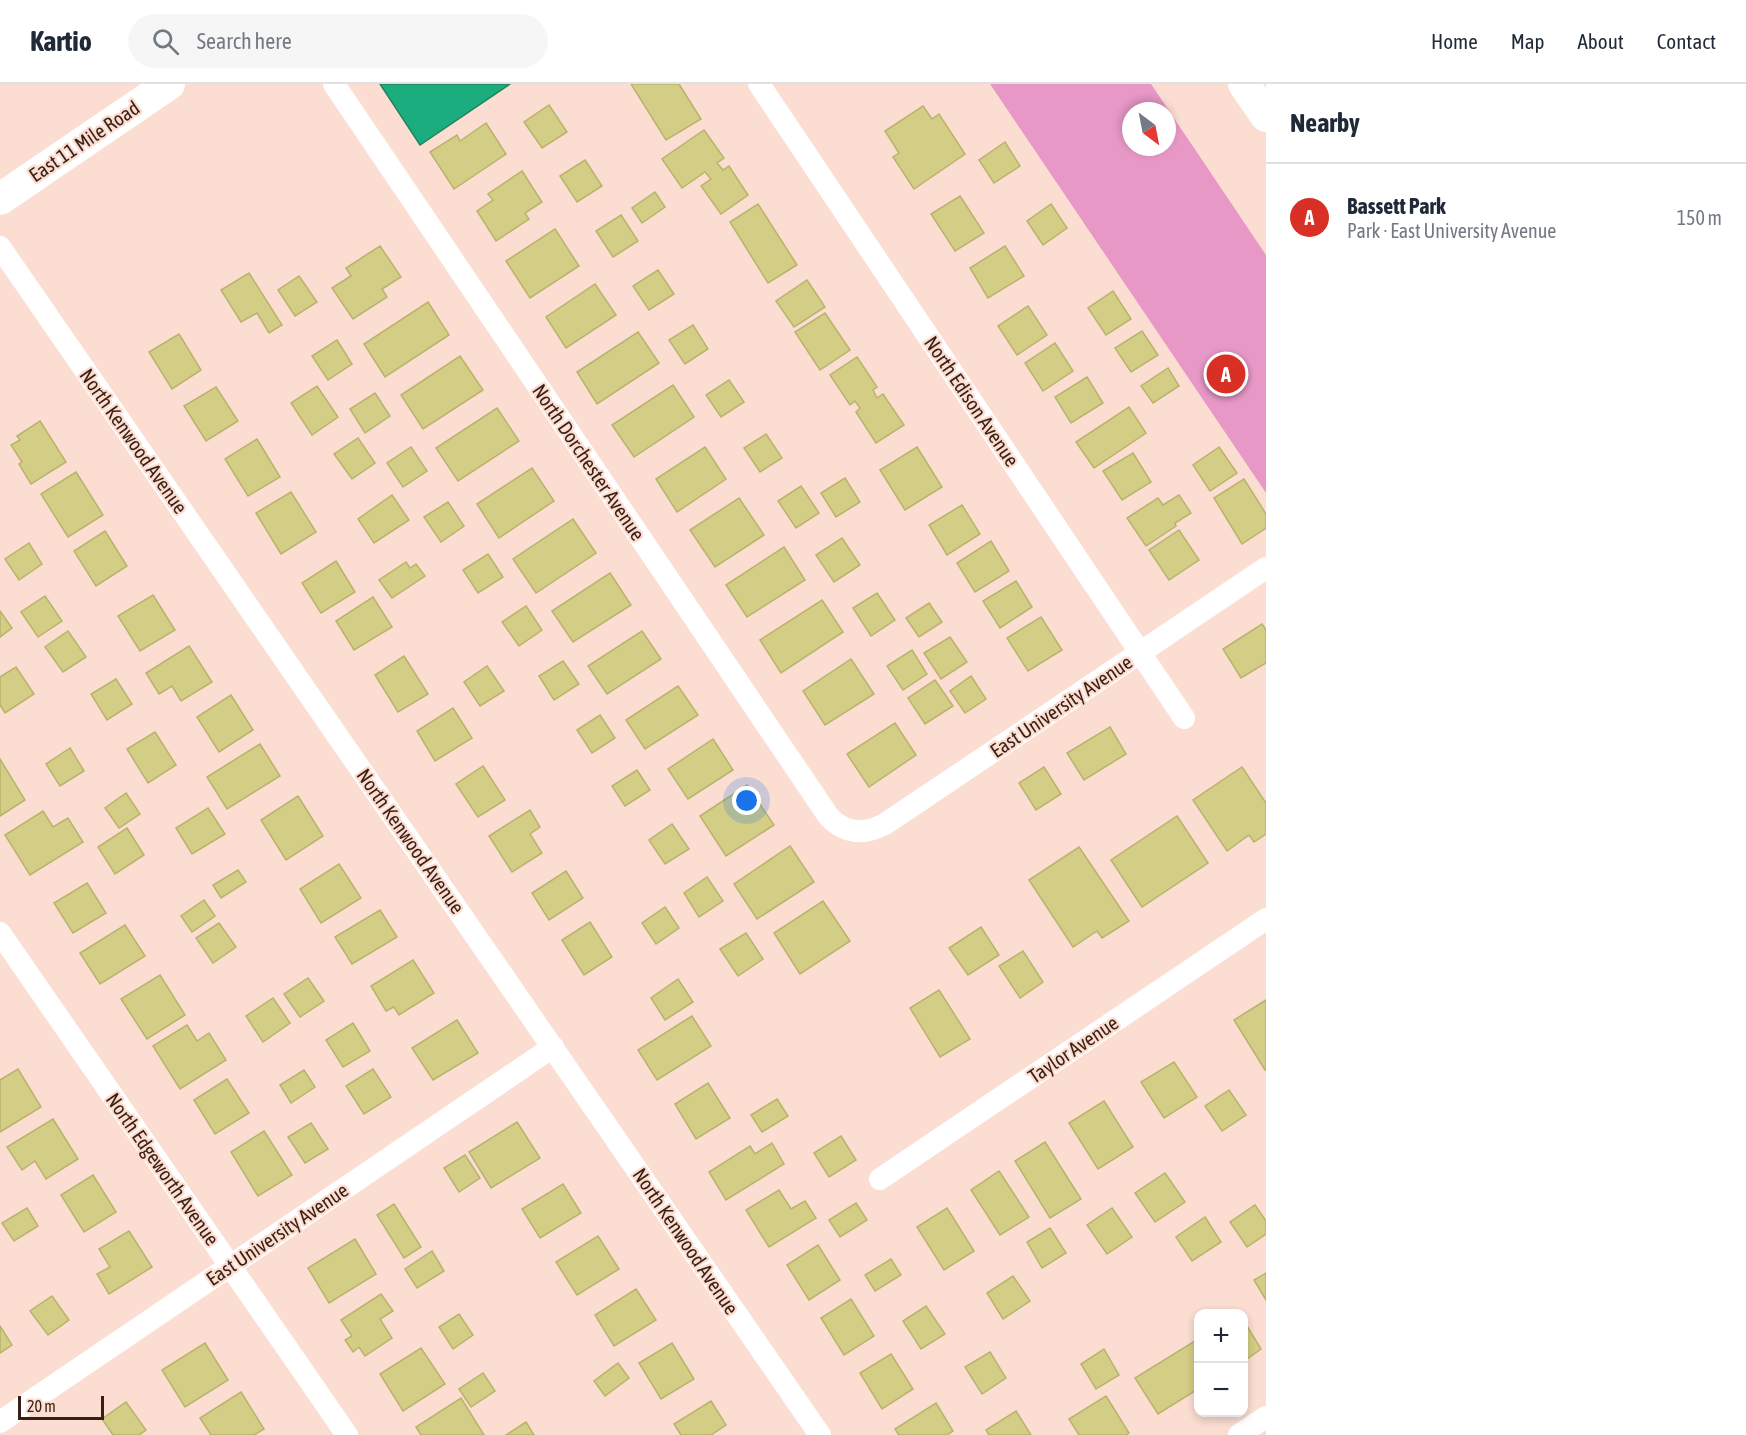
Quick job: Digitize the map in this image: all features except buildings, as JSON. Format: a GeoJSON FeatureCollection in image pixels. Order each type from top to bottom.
{"type":"FeatureCollection","features":[{"type":"Feature","properties":{"kind":"main road","name":"East 11 Mile Road"},"geometry":{"type":"LineString","coordinates":[[0,199],[169,84]]}},
{"type":"Feature","properties":{"kind":"main road"},"geometry":{"type":"LineString","coordinates":[[1244,84],[1266,116]]}},
{"type":"Feature","properties":{"kind":"street","name":"North Dorchester Avenue"},"geometry":{"type":"LineString","coordinates":[[334,84],[829,817],[837,825],[852,831]]}},
{"type":"Feature","properties":{"kind":"street","name":"North Edison Avenue"},"geometry":{"type":"LineString","coordinates":[[759,84],[1184,718]]}},
{"type":"Feature","properties":{"kind":"street","name":"North Kenwood Avenue"},"geometry":{"type":"LineString","coordinates":[[0,248],[820,1435]]}},
{"type":"Feature","properties":{"kind":"street","name":"East University Avenue"},"geometry":{"type":"LineString","coordinates":[[852,831],[873,830],[885,824],[1266,568]]}},
{"type":"Feature","properties":{"kind":"street","name":"Taylor Avenue"},"geometry":{"type":"LineString","coordinates":[[880,1179],[1266,919]]}},
{"type":"Feature","properties":{"kind":"street","name":"North Edgeworth Avenue"},"geometry":{"type":"LineString","coordinates":[[0,933],[347,1435]]}},
{"type":"Feature","properties":{"kind":"street","name":"East University Avenue"},"geometry":{"type":"LineString","coordinates":[[0,1422],[553,1047]]}},
{"type":"Feature","properties":{"kind":"street"},"geometry":{"type":"LineString","coordinates":[[1239,1435],[1266,1417]]}},
{"type":"Feature","properties":{"kind":"shaded area"},"geometry":{"type":"Polygon","coordinates":[[[380,84],[510,84],[420,145],[380,84]]]}},
{"type":"Feature","properties":{"kind":"shaded area"},"geometry":{"type":"Polygon","coordinates":[[[990,84],[1151,84],[1163,102],[1122,102],[1122,156],[1176,156],[1176,121],[1266,255],[1266,493],[990,84]]]}},
{"type":"Feature","properties":{"kind":"place","name":"Bassett Park"},"geometry":{"type":"Point","coordinates":[1226,374]}}]}
